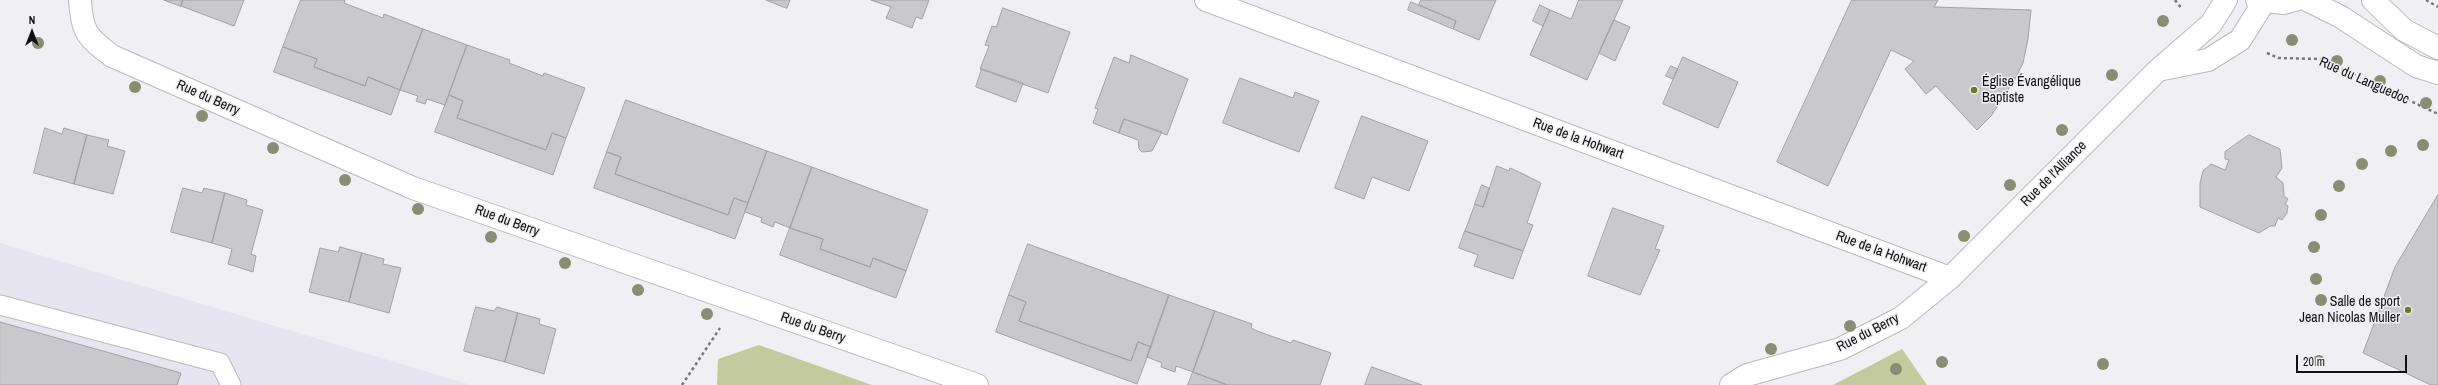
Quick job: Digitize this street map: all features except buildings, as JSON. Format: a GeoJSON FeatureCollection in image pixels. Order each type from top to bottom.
{"type":"FeatureCollection","features":[{"type":"Feature","properties":{"kind":"street","name":"Rue du Berry"},"geometry":{"type":"LineString","coordinates":[[80,0],[81,18],[88,38],[112,56],[413,188],[977,385]]}},
{"type":"Feature","properties":{"kind":"street","name":"Rue de la Hohwart"},"geometry":{"type":"LineString","coordinates":[[1206,0],[1950,278]]}},
{"type":"Feature","properties":{"kind":"street","name":"Rue de l'Alliance"},"geometry":{"type":"LineString","coordinates":[[1950,278],[2158,70],[2210,24],[2226,0]]}},
{"type":"Feature","properties":{"kind":"street"},"geometry":{"type":"LineString","coordinates":[[2158,70],[2208,60],[2240,40],[2261,1],[2284,3],[2296,0]]}},
{"type":"Feature","properties":{"kind":"street"},"geometry":{"type":"LineString","coordinates":[[2307,0],[2341,17],[2416,66],[2438,73]]}},
{"type":"Feature","properties":{"kind":"street"},"geometry":{"type":"LineString","coordinates":[[2373,0],[2404,30],[2438,48]]}},
{"type":"Feature","properties":{"kind":"street","name":"Rue du Berry"},"geometry":{"type":"LineString","coordinates":[[1731,385],[1747,375],[1840,349],[1901,318],[1950,278]]}},
{"type":"Feature","properties":{"kind":"lane"},"geometry":{"type":"LineString","coordinates":[[0,304],[220,363],[231,385]]}},
{"type":"Feature","properties":{"kind":"path"},"geometry":{"type":"LineString","coordinates":[[2426,0],[2438,7]]}},
{"type":"Feature","properties":{"kind":"path","name":"Rue du Languedoc"},"geometry":{"type":"LineString","coordinates":[[2265,51],[2278,58],[2321,59],[2438,114]]}},
{"type":"Feature","properties":{"kind":"path"},"geometry":{"type":"LineString","coordinates":[[682,385],[737,302]]}},
{"type":"Feature","properties":{"kind":"shaded area"},"geometry":{"type":"Polygon","coordinates":[[[0,243],[471,385],[0,385],[0,243]]]}},
{"type":"Feature","properties":{"kind":"green space"},"geometry":{"type":"Polygon","coordinates":[[[759,345],[872,385],[717,385],[718,359],[759,345]]]}},
{"type":"Feature","properties":{"kind":"green space"},"geometry":{"type":"Polygon","coordinates":[[[1902,349],[1927,385],[1833,385],[1902,349]]]}},
{"type":"Feature","properties":{"kind":"place","name":"Église Évangélique Baptiste"},"geometry":{"type":"Point","coordinates":[1974,90]}},
{"type":"Feature","properties":{"kind":"place","name":"Salle de sport Jean Nicolas Muller"},"geometry":{"type":"Point","coordinates":[2408,310]}}]}
